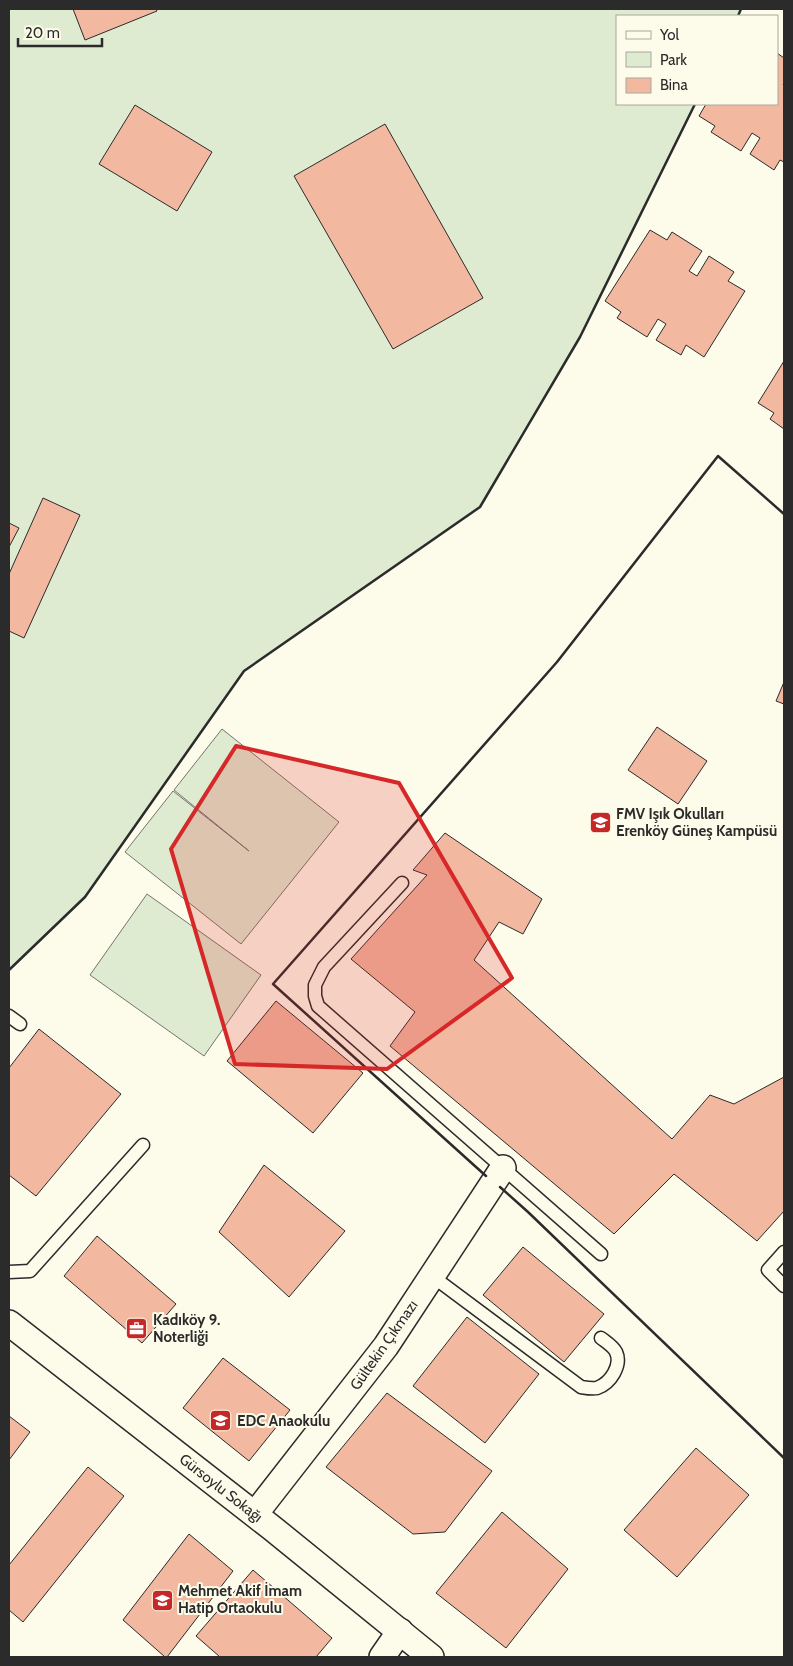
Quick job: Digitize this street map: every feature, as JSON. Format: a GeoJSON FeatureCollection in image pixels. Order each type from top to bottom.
{"type":"FeatureCollection","features":[{"type":"Feature","properties":{"kind":"street","name":"Gültekin Çıkmazı"},"geometry":{"type":"LineString","coordinates":[[255,1514],[386,1346],[503,1168]]}},
{"type":"Feature","properties":{"kind":"street","name":"Gürsoylu Sokağı"},"geometry":{"type":"LineString","coordinates":[[9,1323],[255,1514],[431,1657]]}},
{"type":"Feature","properties":{"kind":"street"},"geometry":{"type":"LineString","coordinates":[[382,1657],[400,1631]]}},
{"type":"Feature","properties":{"kind":"lane"},"geometry":{"type":"LineString","coordinates":[[402,883],[324,967],[315,985],[315,996],[318,1006],[601,1254]]}},
{"type":"Feature","properties":{"kind":"lane"},"geometry":{"type":"LineString","coordinates":[[9,1016],[20,1024]]}},
{"type":"Feature","properties":{"kind":"lane"},"geometry":{"type":"LineString","coordinates":[[9,1272],[30,1271],[143,1145]]}},
{"type":"Feature","properties":{"kind":"lane"},"geometry":{"type":"LineString","coordinates":[[784,1252],[768,1270],[784,1286]]}},
{"type":"Feature","properties":{"kind":"lane"},"geometry":{"type":"LineString","coordinates":[[432,1276],[581,1387],[589,1389],[603,1385],[616,1371],[617,1354],[601,1338]]}},
{"type":"Feature","properties":{"kind":"highlighted area"},"geometry":{"type":"Polygon","coordinates":[[[236,746],[399,783],[512,978],[387,1069],[235,1064],[171,849],[236,746]]]}},
{"type":"Feature","properties":{"kind":"green space"},"geometry":{"type":"Polygon","coordinates":[[[9,9],[741,9],[738,15],[616,15],[616,105],[695,105],[580,337],[480,507],[244,671],[85,897],[9,970],[9,9]]]}},
{"type":"Feature","properties":{"kind":"green space"},"geometry":{"type":"Polygon","coordinates":[[[222,729],[339,822],[241,944],[125,852],[173,791],[249,851],[174,790],[222,729]]]}},
{"type":"Feature","properties":{"kind":"green space"},"geometry":{"type":"Polygon","coordinates":[[[147,894],[261,975],[204,1056],[90,975],[147,894]]]}},
{"type":"Feature","properties":{"kind":"building"},"geometry":{"type":"Polygon","coordinates":[[[73,9],[156,9],[157,11],[85,40],[73,9]]]}},
{"type":"Feature","properties":{"kind":"building"},"geometry":{"type":"Polygon","coordinates":[[[778,54],[784,58],[784,162],[780,160],[774,170],[750,154],[760,138],[752,133],[741,151],[711,132],[715,126],[699,116],[705,105],[778,105],[778,54]]]}},
{"type":"Feature","properties":{"kind":"building"},"geometry":{"type":"Polygon","coordinates":[[[135,105],[212,152],[177,211],[99,164],[135,105]]]}},
{"type":"Feature","properties":{"kind":"building"},"geometry":{"type":"Polygon","coordinates":[[[385,124],[483,298],[393,349],[294,176],[385,124]]]}},
{"type":"Feature","properties":{"kind":"building"},"geometry":{"type":"Polygon","coordinates":[[[650,230],[667,240],[672,232],[702,251],[689,271],[697,276],[709,256],[734,272],[728,281],[745,291],[704,357],[686,345],[681,355],[656,340],[666,324],[658,319],[647,337],[617,318],[621,312],[605,301],[650,230]]]}},
{"type":"Feature","properties":{"kind":"building"},"geometry":{"type":"Polygon","coordinates":[[[784,361],[784,429],[770,419],[774,413],[758,403],[784,361]]]}},
{"type":"Feature","properties":{"kind":"building"},"geometry":{"type":"Polygon","coordinates":[[[43,498],[80,515],[24,638],[9,631],[9,574],[43,498]]]}},
{"type":"Feature","properties":{"kind":"building"},"geometry":{"type":"Polygon","coordinates":[[[9,523],[19,528],[9,547],[9,523]]]}},
{"type":"Feature","properties":{"kind":"building"},"geometry":{"type":"Polygon","coordinates":[[[784,682],[784,704],[776,701],[784,682]]]}},
{"type":"Feature","properties":{"kind":"building"},"geometry":{"type":"Polygon","coordinates":[[[657,727],[707,761],[678,804],[628,770],[657,727]]]}},
{"type":"Feature","properties":{"kind":"building"},"geometry":{"type":"Polygon","coordinates":[[[445,833],[542,899],[523,934],[499,922],[474,960],[672,1139],[710,1095],[734,1104],[784,1077],[784,1211],[757,1241],[674,1174],[614,1234],[390,1046],[415,1012],[351,959],[427,875],[413,870],[445,833]]]}},
{"type":"Feature","properties":{"kind":"building"},"geometry":{"type":"Polygon","coordinates":[[[276,1001],[363,1073],[313,1133],[227,1061],[276,1001]]]}},
{"type":"Feature","properties":{"kind":"building"},"geometry":{"type":"Polygon","coordinates":[[[39,1029],[121,1094],[36,1196],[9,1175],[9,1068],[39,1029]]]}},
{"type":"Feature","properties":{"kind":"building"},"geometry":{"type":"Polygon","coordinates":[[[264,1165],[345,1231],[289,1297],[219,1232],[264,1165]]]}},
{"type":"Feature","properties":{"kind":"building"},"geometry":{"type":"Polygon","coordinates":[[[97,1236],[176,1304],[142,1343],[64,1276],[97,1236]]]}},
{"type":"Feature","properties":{"kind":"building"},"geometry":{"type":"Polygon","coordinates":[[[523,1247],[604,1314],[564,1362],[483,1295],[523,1247]]]}},
{"type":"Feature","properties":{"kind":"building"},"geometry":{"type":"Polygon","coordinates":[[[467,1317],[539,1374],[485,1443],[413,1386],[467,1317]]]}},
{"type":"Feature","properties":{"kind":"building"},"geometry":{"type":"Polygon","coordinates":[[[223,1358],[290,1410],[249,1461],[183,1408],[223,1358]]]}},
{"type":"Feature","properties":{"kind":"building"},"geometry":{"type":"Polygon","coordinates":[[[387,1393],[492,1471],[445,1532],[413,1534],[326,1467],[387,1393]]]}},
{"type":"Feature","properties":{"kind":"building"},"geometry":{"type":"Polygon","coordinates":[[[9,1416],[30,1432],[9,1460],[9,1416]]]}},
{"type":"Feature","properties":{"kind":"building"},"geometry":{"type":"Polygon","coordinates":[[[696,1448],[749,1495],[677,1577],[624,1530],[696,1448]]]}},
{"type":"Feature","properties":{"kind":"building"},"geometry":{"type":"Polygon","coordinates":[[[88,1467],[124,1496],[23,1622],[9,1610],[9,1565],[88,1467]]]}},
{"type":"Feature","properties":{"kind":"building"},"geometry":{"type":"Polygon","coordinates":[[[502,1512],[568,1569],[506,1648],[436,1593],[502,1512]]]}},
{"type":"Feature","properties":{"kind":"building"},"geometry":{"type":"Polygon","coordinates":[[[189,1534],[233,1571],[167,1657],[165,1657],[123,1620],[189,1534]]]}},
{"type":"Feature","properties":{"kind":"building"},"geometry":{"type":"Polygon","coordinates":[[[253,1570],[332,1638],[316,1657],[220,1657],[196,1636],[253,1570]]]}},
{"type":"Feature","properties":{"kind":"wall"},"geometry":{"type":"LineString","coordinates":[[738,15],[741,9]]}},
{"type":"Feature","properties":{"kind":"wall"},"geometry":{"type":"LineString","coordinates":[[9,970],[85,897],[244,671],[480,507],[580,337],[695,105]]}},
{"type":"Feature","properties":{"kind":"wall"},"geometry":{"type":"LineString","coordinates":[[486,1176],[273,984],[557,662],[718,456],[784,514]]}},
{"type":"Feature","properties":{"kind":"wall"},"geometry":{"type":"LineString","coordinates":[[500,1187],[784,1458]]}},
{"type":"Feature","properties":{"kind":"place","name":"FMV Işık Okulları Erenköy Güneş Kampüsü"},"geometry":{"type":"Point","coordinates":[600,823]}},
{"type":"Feature","properties":{"kind":"place","name":"Kadıköy 9. Noterliği"},"geometry":{"type":"Point","coordinates":[137,1329]}},
{"type":"Feature","properties":{"kind":"place","name":"EDC Anaokulu"},"geometry":{"type":"Point","coordinates":[221,1421]}},
{"type":"Feature","properties":{"kind":"place","name":"Mehmet Akif İmam Hatip Ortaokulu"},"geometry":{"type":"Point","coordinates":[162,1600]}}]}
